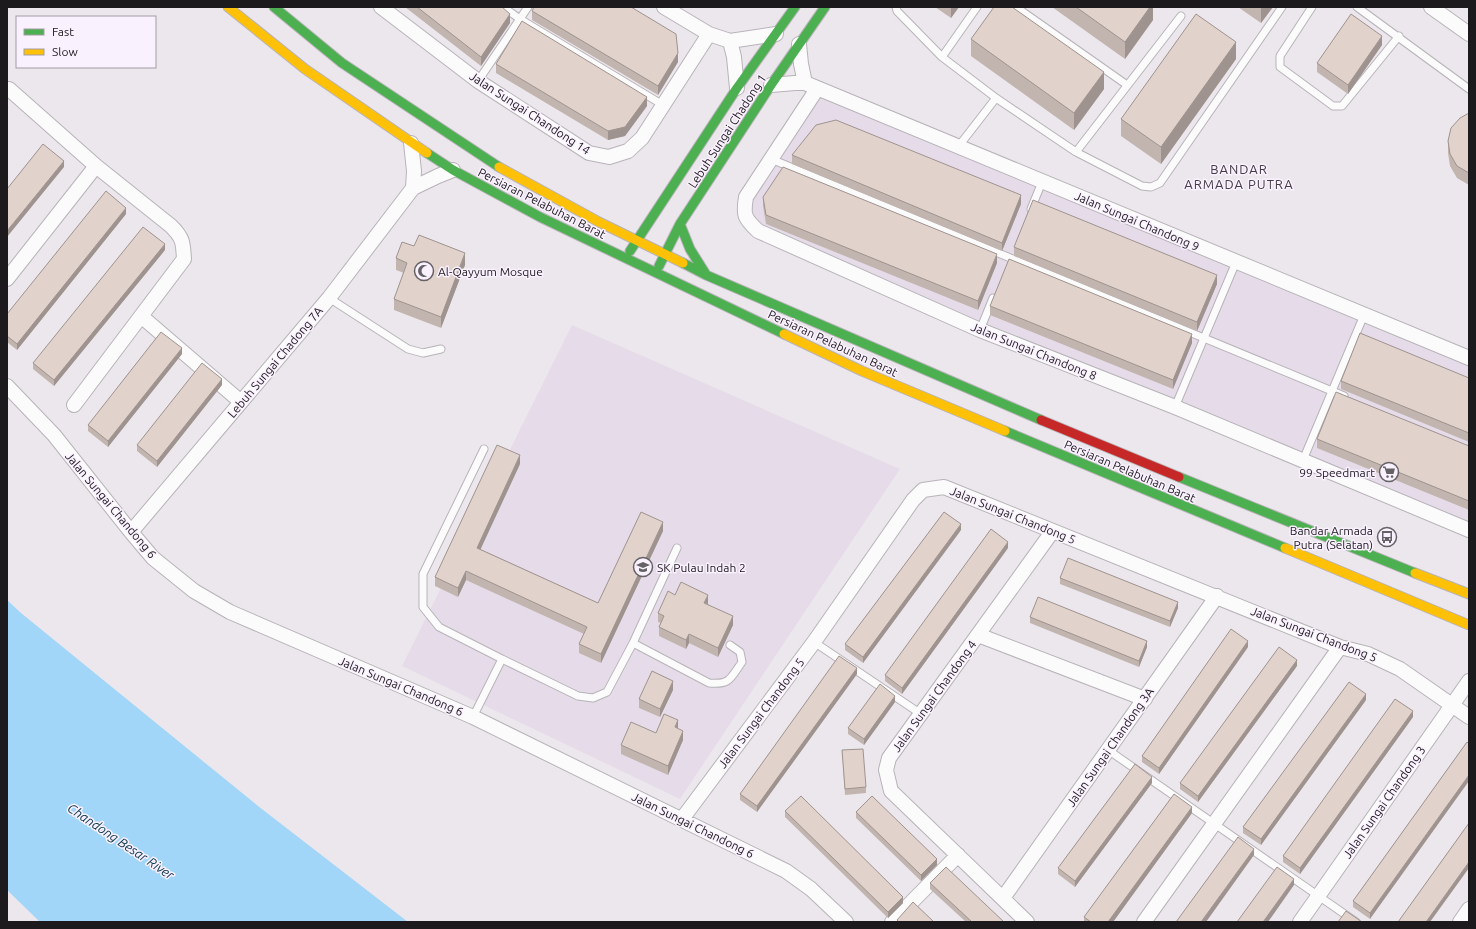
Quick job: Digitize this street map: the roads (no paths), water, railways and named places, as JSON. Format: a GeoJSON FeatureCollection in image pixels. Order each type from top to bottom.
{"type":"FeatureCollection","features":[{"type":"Feature","properties":{"kind":"street","name":"Persiaran Pelabuhan Barat"},"geometry":{"type":"LineString","coordinates":[[228,7],[305,69],[411,143],[453,170],[540,217],[862,371],[1070,445],[1379,559],[1469,594]]}},
{"type":"Feature","properties":{"kind":"street","name":"Persiaran Pelabuhan Barat"},"geometry":{"type":"LineString","coordinates":[[274,7],[342,63],[500,168],[599,222],[706,275],[1070,445],[1468,625]]}},
{"type":"Feature","properties":{"kind":"street","name":"Jalan Sungai Chandong 14"},"geometry":{"type":"LineString","coordinates":[[381,7],[478,81],[589,153],[609,157],[628,152],[642,138],[708,34]]}},
{"type":"Feature","properties":{"kind":"street"},"geometry":{"type":"LineString","coordinates":[[664,7],[708,34],[730,41],[776,34]]}},
{"type":"Feature","properties":{"kind":"street","name":"Lebuh Sungai Chadong 1"},"geometry":{"type":"LineString","coordinates":[[626,258],[737,88],[795,7]]}},
{"type":"Feature","properties":{"kind":"street","name":"Lebuh Sungai Chadong 1"},"geometry":{"type":"LineString","coordinates":[[654,272],[680,224],[771,85],[825,7]]}},
{"type":"Feature","properties":{"kind":"street"},"geometry":{"type":"LineString","coordinates":[[1431,7],[1469,34]]}},
{"type":"Feature","properties":{"kind":"street"},"geometry":{"type":"LineString","coordinates":[[730,41],[734,57],[737,88]]}},
{"type":"Feature","properties":{"kind":"street"},"geometry":{"type":"LineString","coordinates":[[799,44],[801,64],[811,86]]}},
{"type":"Feature","properties":{"kind":"street","name":"Jalan Sungai Chandong 9"},"geometry":{"type":"LineString","coordinates":[[771,85],[795,83],[811,86],[1469,358]]}},
{"type":"Feature","properties":{"kind":"street","name":"Jalan Sungai Chandong 8"},"geometry":{"type":"LineString","coordinates":[[811,86],[772,159],[746,197],[744,210],[748,222],[758,231],[980,330],[1175,406],[1469,530]]}},
{"type":"Feature","properties":{"kind":"street"},"geometry":{"type":"LineString","coordinates":[[7,89],[9,89],[96,166],[171,226],[180,235],[183,245],[184,259],[74,405]]}},
{"type":"Feature","properties":{"kind":"street"},"geometry":{"type":"LineString","coordinates":[[411,143],[414,171],[413,188],[453,170]]}},
{"type":"Feature","properties":{"kind":"street"},"geometry":{"type":"LineString","coordinates":[[7,279],[96,166]]}},
{"type":"Feature","properties":{"kind":"street","name":"Lebuh Sungai Chadong 7A"},"geometry":{"type":"LineString","coordinates":[[131,532],[329,298],[413,188]]}},
{"type":"Feature","properties":{"kind":"street"},"geometry":{"type":"LineString","coordinates":[[599,222],[615,228],[635,224],[652,217]]}},
{"type":"Feature","properties":{"kind":"street"},"geometry":{"type":"LineString","coordinates":[[680,224],[687,246],[706,275]]}},
{"type":"Feature","properties":{"kind":"street"},"geometry":{"type":"LineString","coordinates":[[141,316],[241,402]]}},
{"type":"Feature","properties":{"kind":"street","name":"Jalan Sungai Chandong 6"},"geometry":{"type":"LineString","coordinates":[[7,386],[54,435],[153,558],[194,591],[230,612],[472,716],[786,871],[811,889],[846,922]]}},
{"type":"Feature","properties":{"kind":"street","name":"Jalan Sungai Chandong 5"},"geometry":{"type":"LineString","coordinates":[[682,819],[814,642],[913,500],[923,490],[944,487],[1052,532],[1218,596],[1340,647],[1368,654],[1400,669],[1469,717]]}},
{"type":"Feature","properties":{"kind":"street","name":"Jalan Sungai Chandong 4"},"geometry":{"type":"LineString","coordinates":[[1026,922],[1003,898],[891,791],[886,770],[889,758],[1052,532]]}},
{"type":"Feature","properties":{"kind":"street","name":"Jalan Sungai Chandong 3A"},"geometry":{"type":"LineString","coordinates":[[1003,898],[1218,596]]}},
{"type":"Feature","properties":{"kind":"street"},"geometry":{"type":"LineString","coordinates":[[978,635],[1145,699]]}},
{"type":"Feature","properties":{"kind":"street"},"geometry":{"type":"LineString","coordinates":[[1144,922],[1340,647]]}},
{"type":"Feature","properties":{"kind":"street","name":"Jalan Sungai Chandong 3"},"geometry":{"type":"LineString","coordinates":[[1300,922],[1469,682]]}},
{"type":"Feature","properties":{"kind":"street"},"geometry":{"type":"LineString","coordinates":[[892,922],[958,855]]}},
{"type":"Feature","properties":{"kind":"street"},"geometry":{"type":"LineString","coordinates":[[1460,922],[1469,909]]}},
{"type":"Feature","properties":{"kind":"lane"},"geometry":{"type":"LineString","coordinates":[[503,7],[520,20],[663,104]]}},
{"type":"Feature","properties":{"kind":"lane"},"geometry":{"type":"LineString","coordinates":[[478,81],[528,7]]}},
{"type":"Feature","properties":{"kind":"lane"},"geometry":{"type":"LineString","coordinates":[[896,7],[897,11],[942,57],[996,98],[1076,152],[1142,186],[1152,187],[1160,183],[1282,7]]}},
{"type":"Feature","properties":{"kind":"lane"},"geometry":{"type":"LineString","coordinates":[[942,57],[977,7]]}},
{"type":"Feature","properties":{"kind":"lane"},"geometry":{"type":"LineString","coordinates":[[1016,7],[1127,85]]}},
{"type":"Feature","properties":{"kind":"lane"},"geometry":{"type":"LineString","coordinates":[[1312,7],[1280,56],[1280,67],[1334,106],[1342,106],[1398,36]]}},
{"type":"Feature","properties":{"kind":"lane"},"geometry":{"type":"LineString","coordinates":[[1357,7],[1469,89]]}},
{"type":"Feature","properties":{"kind":"lane"},"geometry":{"type":"LineString","coordinates":[[1076,152],[1181,16]]}},
{"type":"Feature","properties":{"kind":"lane"},"geometry":{"type":"LineString","coordinates":[[958,147],[996,98]]}},
{"type":"Feature","properties":{"kind":"lane"},"geometry":{"type":"LineString","coordinates":[[772,159],[1354,400]]}},
{"type":"Feature","properties":{"kind":"lane"},"geometry":{"type":"LineString","coordinates":[[1028,216],[1042,182]]}},
{"type":"Feature","properties":{"kind":"lane"},"geometry":{"type":"LineString","coordinates":[[1175,406],[1236,262]]}},
{"type":"Feature","properties":{"kind":"lane"},"geometry":{"type":"LineString","coordinates":[[980,330],[995,294]]}},
{"type":"Feature","properties":{"kind":"lane"},"geometry":{"type":"LineString","coordinates":[[329,298],[408,349],[423,353],[441,349]]}},
{"type":"Feature","properties":{"kind":"lane"},"geometry":{"type":"LineString","coordinates":[[1303,460],[1364,315]]}},
{"type":"Feature","properties":{"kind":"lane"},"geometry":{"type":"LineString","coordinates":[[484,449],[423,574],[423,607],[439,627],[578,696],[593,698],[607,692],[633,643],[677,548]]}},
{"type":"Feature","properties":{"kind":"lane"},"geometry":{"type":"LineString","coordinates":[[814,642],[921,714]]}},
{"type":"Feature","properties":{"kind":"lane"},"geometry":{"type":"LineString","coordinates":[[633,643],[708,683],[720,684],[729,681],[742,662],[740,652],[730,645]]}},
{"type":"Feature","properties":{"kind":"lane"},"geometry":{"type":"LineString","coordinates":[[472,716],[502,659]]}},
{"type":"Feature","properties":{"kind":"lane"},"geometry":{"type":"LineString","coordinates":[[1108,750],[1356,922]]}},
{"type":"Feature","properties":{"kind":"water","name":"Chandong Besar River"},"geometry":{"type":"Polygon","coordinates":[[[7,600],[258,806],[408,922],[40,922],[7,890],[7,600]]]}},
{"type":"Feature","properties":{"kind":"place","name":"Al-Qayyum Mosque"},"geometry":{"type":"Point","coordinates":[424,271]}},
{"type":"Feature","properties":{"kind":"place","name":"99 Speedmart"},"geometry":{"type":"Point","coordinates":[1389,472]}},
{"type":"Feature","properties":{"kind":"place","name":"Bandar Armada Putra (Selatan)"},"geometry":{"type":"Point","coordinates":[1387,537]}},
{"type":"Feature","properties":{"kind":"place","name":"SK Pulau Indah 2"},"geometry":{"type":"Point","coordinates":[643,567]}},
{"type":"Feature","properties":{"kind":"district","name":"BANDAR ARMADA PUTRA"},"geometry":{"type":"Point","coordinates":[1239,176]}}]}
